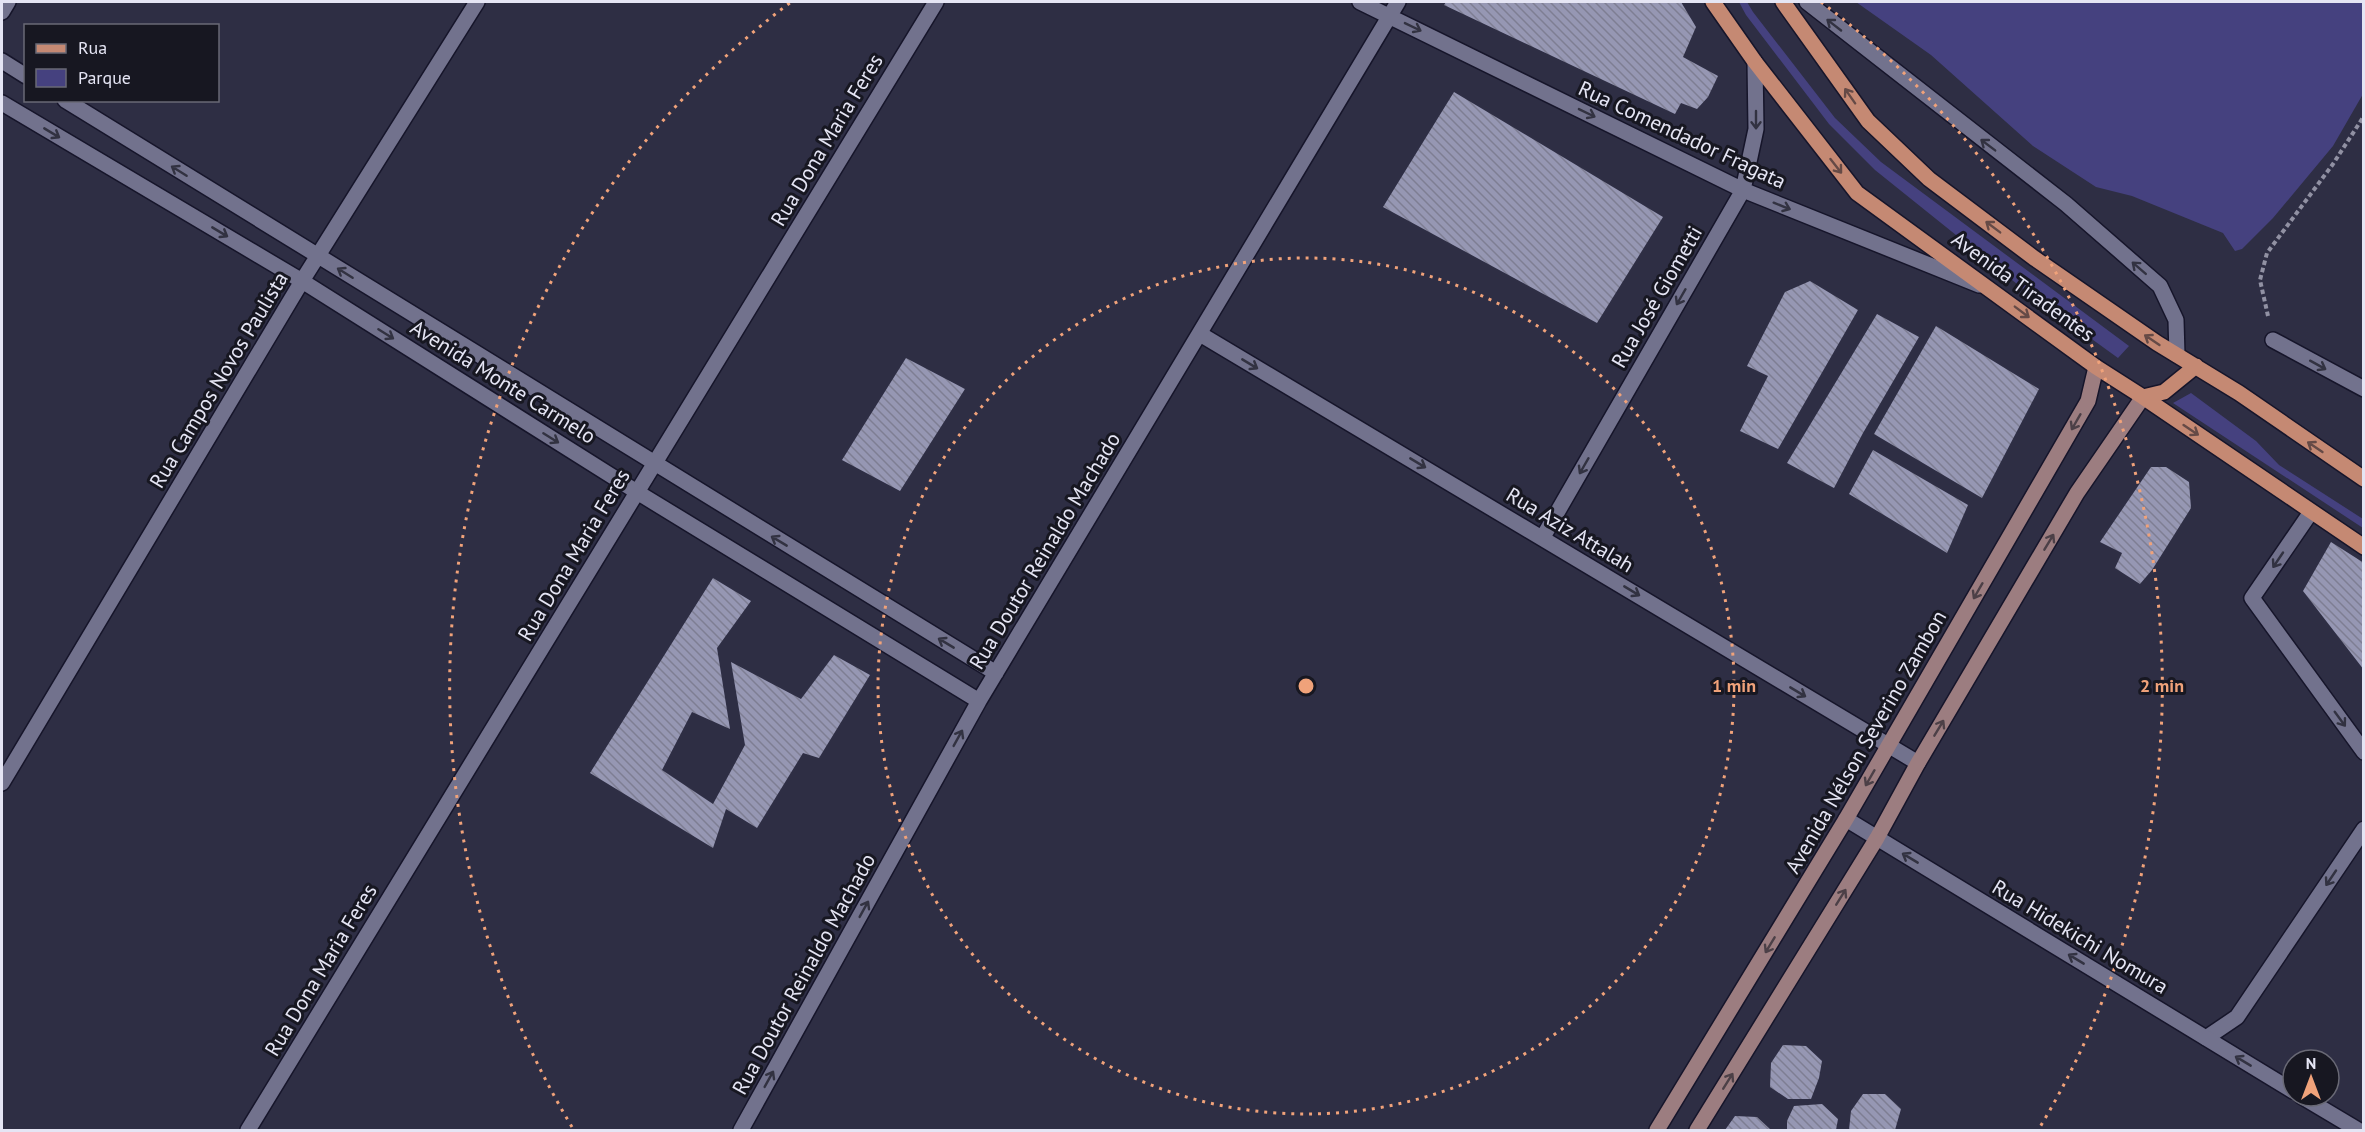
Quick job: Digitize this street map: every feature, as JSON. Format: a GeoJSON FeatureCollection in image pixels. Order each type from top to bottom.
{"type":"FeatureCollection","features":[{"type":"Feature","properties":{"kind":"main road","name":"Avenida Tiradentes"},"geometry":{"type":"LineString","coordinates":[[1713,2],[1755,62],[1857,193],[2096,367],[2364,547]]}},
{"type":"Feature","properties":{"kind":"main road","name":"Avenida Tiradentes"},"geometry":{"type":"LineString","coordinates":[[1783,2],[1868,121],[1929,179],[2034,258],[2364,479]]}},
{"type":"Feature","properties":{"kind":"main road"},"geometry":{"type":"LineString","coordinates":[[1697,1131],[1877,838],[1918,763],[2078,493],[2143,397],[2164,392],[2196,366]]}},
{"type":"Feature","properties":{"kind":"main road","name":"Avenida Nélson Severino Zambon"},"geometry":{"type":"LineString","coordinates":[[1657,1131],[1846,819],[2088,400],[2096,367]]}},
{"type":"Feature","properties":{"kind":"street"},"geometry":{"type":"LineString","coordinates":[[2,12],[8,2]]}},
{"type":"Feature","properties":{"kind":"street","name":"Rua Campos Novos Paulista"},"geometry":{"type":"LineString","coordinates":[[2,783],[302,281],[477,2]]}},
{"type":"Feature","properties":{"kind":"street","name":"Rua Dona Maria Feres"},"geometry":{"type":"LineString","coordinates":[[248,1131],[936,2]]}},
{"type":"Feature","properties":{"kind":"street","name":"Rua Comendador Fragata"},"geometry":{"type":"LineString","coordinates":[[1360,2],[1743,190],[1993,291]]}},
{"type":"Feature","properties":{"kind":"street","name":"Rua Doutor Reinaldo Machado"},"geometry":{"type":"LineString","coordinates":[[741,1131],[979,701],[1398,2]]}},
{"type":"Feature","properties":{"kind":"street"},"geometry":{"type":"LineString","coordinates":[[1807,2],[1913,87],[2066,204],[2160,286],[2176,320],[2177,355]]}},
{"type":"Feature","properties":{"kind":"street"},"geometry":{"type":"LineString","coordinates":[[2,61],[24,75]]}},
{"type":"Feature","properties":{"kind":"street","name":"Rua José Giometti"},"geometry":{"type":"LineString","coordinates":[[1543,537],[1743,190],[1756,129],[1755,62]]}},
{"type":"Feature","properties":{"kind":"street","name":"Avenida Monte Carmelo"},"geometry":{"type":"LineString","coordinates":[[68,102],[996,673]]}},
{"type":"Feature","properties":{"kind":"street","name":"Avenida Monte Carmelo"},"geometry":{"type":"LineString","coordinates":[[2,103],[302,281],[637,492],[979,701]]}},
{"type":"Feature","properties":{"kind":"street","name":"Rua Aziz Attalah"},"geometry":{"type":"LineString","coordinates":[[1200,334],[1918,763]]}},
{"type":"Feature","properties":{"kind":"street"},"geometry":{"type":"LineString","coordinates":[[2273,340],[2364,389]]}},
{"type":"Feature","properties":{"kind":"street"},"geometry":{"type":"LineString","coordinates":[[2311,512],[2252,598],[2364,752]]}},
{"type":"Feature","properties":{"kind":"street","name":"Rua Hidekichi Nomura"},"geometry":{"type":"LineString","coordinates":[[1846,819],[2281,1084]]}},
{"type":"Feature","properties":{"kind":"street"},"geometry":{"type":"LineString","coordinates":[[2206,1038],[2237,1017],[2364,830]]}},
{"type":"Feature","properties":{"kind":"street"},"geometry":{"type":"LineString","coordinates":[[2321,1108],[2358,1131]]}},
{"type":"Feature","properties":{"kind":"path"},"geometry":{"type":"LineString","coordinates":[[2273,340],[2260,280],[2267,253],[2333,164],[2364,116]]}},
{"type":"Feature","properties":{"kind":"green space"},"geometry":{"type":"Polygon","coordinates":[[[1739,2],[1747,2],[1835,118],[1881,162],[2129,346],[2118,358],[2027,292],[1875,170],[1829,124],[1746,15],[1739,2]]]}},
{"type":"Feature","properties":{"kind":"green space"},"geometry":{"type":"Polygon","coordinates":[[[1856,2],[2363,2],[2363,94],[2333,146],[2273,218],[2242,249],[2235,251],[2223,233],[2132,196],[2096,187],[2033,146],[1931,55],[1856,2]]]}},
{"type":"Feature","properties":{"kind":"green space"},"geometry":{"type":"Polygon","coordinates":[[[2191,393],[2256,441],[2279,465],[2363,519],[2363,528],[2173,403],[2191,393]]]}},
{"type":"Feature","properties":{"kind":"building"},"geometry":{"type":"Polygon","coordinates":[[[1446,2],[1681,2],[1696,27],[1683,57],[1718,76],[1708,97],[1697,109],[1681,103],[1675,114],[1444,5],[1446,2]]]}},
{"type":"Feature","properties":{"kind":"building"},"geometry":{"type":"Polygon","coordinates":[[[1454,92],[1663,217],[1597,323],[1383,207],[1454,92]]]}},
{"type":"Feature","properties":{"kind":"building"},"geometry":{"type":"Polygon","coordinates":[[[1810,281],[1858,310],[1778,449],[1740,431],[1768,376],[1747,366],[1785,292],[1810,281]]]}},
{"type":"Feature","properties":{"kind":"building"},"geometry":{"type":"Polygon","coordinates":[[[1877,314],[1919,337],[1834,488],[1787,463],[1877,314]]]}},
{"type":"Feature","properties":{"kind":"building"},"geometry":{"type":"Polygon","coordinates":[[[1936,326],[2039,389],[1982,498],[1874,434],[1936,326]]]}},
{"type":"Feature","properties":{"kind":"building"},"geometry":{"type":"Polygon","coordinates":[[[906,358],[965,389],[900,491],[842,460],[906,358]]]}},
{"type":"Feature","properties":{"kind":"building"},"geometry":{"type":"Polygon","coordinates":[[[1873,450],[1968,505],[1947,553],[1849,494],[1873,450]]]}},
{"type":"Feature","properties":{"kind":"building"},"geometry":{"type":"Polygon","coordinates":[[[2151,467],[2166,467],[2189,482],[2191,508],[2152,570],[2140,584],[2115,568],[2122,553],[2100,542],[2151,467]]]}},
{"type":"Feature","properties":{"kind":"building"},"geometry":{"type":"Polygon","coordinates":[[[2331,542],[2364,563],[2364,670],[2303,591],[2331,542]]]}},
{"type":"Feature","properties":{"kind":"building"},"geometry":{"type":"Polygon","coordinates":[[[713,578],[751,601],[717,648],[730,729],[692,712],[662,770],[713,804],[745,745],[731,662],[801,699],[834,655],[870,675],[819,758],[803,753],[757,828],[726,809],[713,848],[590,773],[713,578]]]}},
{"type":"Feature","properties":{"kind":"building"},"geometry":{"type":"Polygon","coordinates":[[[1783,1045],[1806,1046],[1822,1061],[1819,1078],[1811,1099],[1788,1099],[1770,1087],[1771,1063],[1783,1045]]]}},
{"type":"Feature","properties":{"kind":"building"},"geometry":{"type":"Polygon","coordinates":[[[1863,1094],[1885,1094],[1901,1109],[1895,1130],[1849,1130],[1851,1111],[1863,1094]]]}},
{"type":"Feature","properties":{"kind":"building"},"geometry":{"type":"Polygon","coordinates":[[[1822,1104],[1838,1119],[1836,1130],[1787,1130],[1787,1121],[1794,1106],[1822,1104]]]}},
{"type":"Feature","properties":{"kind":"building"},"geometry":{"type":"Polygon","coordinates":[[[1735,1116],[1757,1117],[1771,1130],[1725,1130],[1735,1116]]]}}]}
